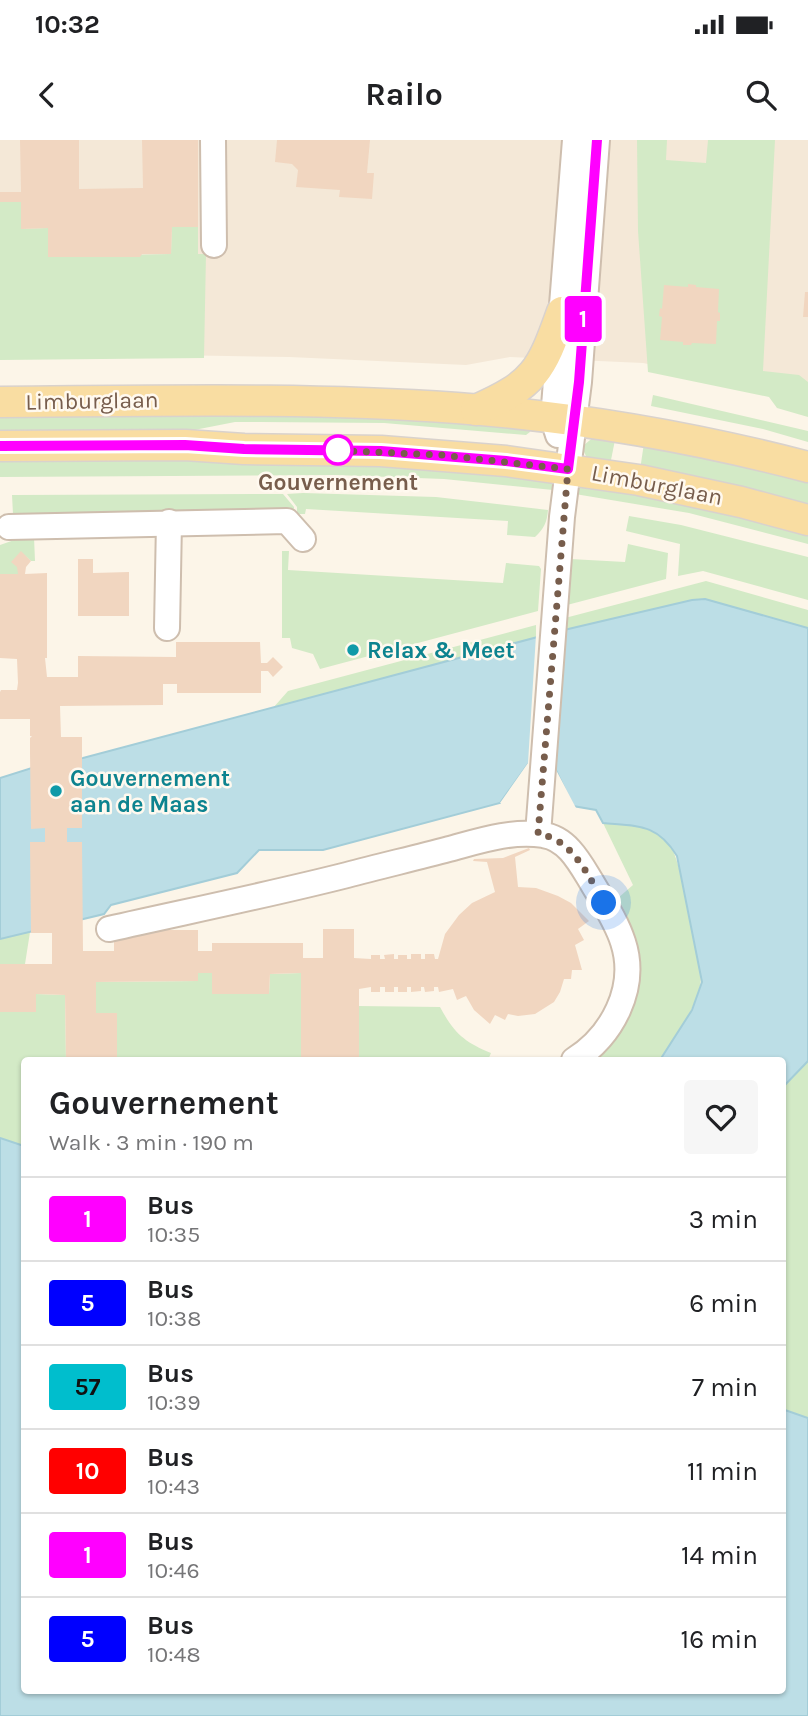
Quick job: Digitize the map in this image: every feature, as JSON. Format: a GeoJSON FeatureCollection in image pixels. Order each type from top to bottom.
{"type":"FeatureCollection","features":[{"type":"Feature","properties":{"kind":"main road"},"geometry":{"type":"LineString","coordinates":[[476,410],[508,395],[537,371],[547,354],[562,313]]}},
{"type":"Feature","properties":{"kind":"main road","name":"Limburglaan"},"geometry":{"type":"LineString","coordinates":[[0,402],[251,401],[359,403],[476,410],[662,434],[741,449],[808,467]]}},
{"type":"Feature","properties":{"kind":"main road","name":"Limburglaan"},"geometry":{"type":"LineString","coordinates":[[0,446],[185,445],[244,449],[381,451],[506,461],[682,488],[808,520]]}},
{"type":"Feature","properties":{"kind":"street"},"geometry":{"type":"LineString","coordinates":[[214,140],[214,245]]}},
{"type":"Feature","properties":{"kind":"street"},"geometry":{"type":"LineString","coordinates":[[538,834],[568,469],[564,420],[562,313],[575,140]]}},
{"type":"Feature","properties":{"kind":"street"},"geometry":{"type":"LineString","coordinates":[[564,420],[579,373],[597,140]]}},
{"type":"Feature","properties":{"kind":"street"},"geometry":{"type":"LineString","coordinates":[[9,527],[287,521],[303,539]]}},
{"type":"Feature","properties":{"kind":"street"},"geometry":{"type":"LineString","coordinates":[[166,628],[169,522]]}},
{"type":"Feature","properties":{"kind":"street"},"geometry":{"type":"LineString","coordinates":[[109,929],[272,894],[502,836],[547,835],[565,846],[583,867],[623,943],[627,969],[624,992],[613,1021],[594,1046],[578,1057]]}},
{"type":"Feature","properties":{"kind":"shaded area"},"geometry":{"type":"Polygon","coordinates":[[[0,140],[808,140],[808,396],[643,363],[510,357],[466,365],[289,357],[0,352],[0,140]]]}},
{"type":"Feature","properties":{"kind":"green space"},"geometry":{"type":"Polygon","coordinates":[[[637,140],[667,140],[666,160],[706,163],[708,140],[775,140],[763,371],[799,375],[808,382],[808,417],[777,408],[769,397],[648,372],[638,231],[637,140]]]}},
{"type":"Feature","properties":{"kind":"green space"},"geometry":{"type":"Polygon","coordinates":[[[0,202],[21,202],[21,229],[48,228],[48,257],[171,254],[172,227],[198,227],[198,254],[206,254],[204,358],[0,360],[0,202]]]}},
{"type":"Feature","properties":{"kind":"green space"},"geometry":{"type":"Polygon","coordinates":[[[653,395],[808,431],[808,442],[763,429],[651,406],[653,395]]]}},
{"type":"Feature","properties":{"kind":"green space"},"geometry":{"type":"Polygon","coordinates":[[[384,415],[529,429],[530,432],[526,435],[384,423],[235,422],[184,432],[0,434],[0,416],[384,415]]]}},
{"type":"Feature","properties":{"kind":"green space"},"geometry":{"type":"Polygon","coordinates":[[[595,436],[615,440],[610,465],[587,458],[584,445],[595,436]]]}},
{"type":"Feature","properties":{"kind":"green space"},"geometry":{"type":"Polygon","coordinates":[[[644,443],[808,479],[808,511],[640,470],[644,443]]]}},
{"type":"Feature","properties":{"kind":"green space"},"geometry":{"type":"Polygon","coordinates":[[[335,457],[545,476],[552,483],[553,490],[444,479],[335,475],[0,477],[0,459],[335,457]]]}},
{"type":"Feature","properties":{"kind":"green space"},"geometry":{"type":"Polygon","coordinates":[[[583,482],[808,525],[808,544],[689,513],[575,494],[583,482]]]}},
{"type":"Feature","properties":{"kind":"green space"},"geometry":{"type":"Polygon","coordinates":[[[283,494],[294,507],[294,514],[191,514],[190,510],[152,510],[150,514],[13,514],[12,495],[283,494]]]}},
{"type":"Feature","properties":{"kind":"green space"},"geometry":{"type":"Polygon","coordinates":[[[287,494],[436,497],[548,510],[544,525],[535,537],[507,535],[508,521],[306,509],[305,514],[297,514],[297,507],[287,494]]]}},
{"type":"Feature","properties":{"kind":"green space"},"geometry":{"type":"Polygon","coordinates":[[[629,516],[681,525],[808,557],[808,600],[703,571],[678,576],[680,544],[626,531],[629,516]]]}},
{"type":"Feature","properties":{"kind":"green space"},"geometry":{"type":"Polygon","coordinates":[[[34,537],[35,561],[31,561],[21,552],[18,574],[0,574],[0,545],[20,538],[34,537]]]}},
{"type":"Feature","properties":{"kind":"green space"},"geometry":{"type":"Polygon","coordinates":[[[628,544],[668,553],[666,579],[567,605],[570,559],[625,562],[628,544]]]}},
{"type":"Feature","properties":{"kind":"green space"},"geometry":{"type":"Polygon","coordinates":[[[282,551],[289,551],[288,570],[503,583],[506,563],[539,566],[538,611],[320,669],[313,654],[292,648],[290,638],[282,638],[282,551]]]}},
{"type":"Feature","properties":{"kind":"green space"},"geometry":{"type":"Polygon","coordinates":[[[706,581],[808,610],[808,628],[705,599],[564,630],[565,618],[706,581]]]}},
{"type":"Feature","properties":{"kind":"green space"},"geometry":{"type":"Polygon","coordinates":[[[536,625],[536,639],[273,708],[288,691],[536,625]]]}},
{"type":"Feature","properties":{"kind":"green space"},"geometry":{"type":"Polygon","coordinates":[[[603,823],[646,828],[662,835],[668,841],[685,889],[699,958],[700,986],[688,1015],[662,1057],[598,1057],[615,1038],[628,918],[618,898],[633,885],[603,823]]]}},
{"type":"Feature","properties":{"kind":"green space"},"geometry":{"type":"Polygon","coordinates":[[[30,932],[25,964],[0,964],[0,939],[30,932]]]}},
{"type":"Feature","properties":{"kind":"green space"},"geometry":{"type":"Polygon","coordinates":[[[198,973],[212,973],[213,994],[269,994],[270,974],[301,973],[301,1057],[117,1057],[117,1013],[96,1013],[96,982],[198,981],[198,973]]]}},
{"type":"Feature","properties":{"kind":"green space"},"geometry":{"type":"Polygon","coordinates":[[[36,994],[65,995],[66,1057],[21,1057],[21,1145],[0,1138],[0,1012],[35,1012],[36,994]]]}},
{"type":"Feature","properties":{"kind":"green space"},"geometry":{"type":"Polygon","coordinates":[[[358,1006],[440,1007],[461,1036],[491,1053],[489,1057],[359,1057],[358,1006]]]}},
{"type":"Feature","properties":{"kind":"green space"},"geometry":{"type":"Polygon","coordinates":[[[808,1061],[808,1418],[786,1410],[786,1084],[808,1061]]]}},
{"type":"Feature","properties":{"kind":"water"},"geometry":{"type":"Polygon","coordinates":[[[705,599],[808,628],[808,1061],[786,1084],[786,1057],[662,1057],[692,1010],[702,982],[677,856],[662,837],[654,832],[636,826],[603,823],[596,810],[573,806],[554,766],[528,764],[500,803],[323,850],[259,850],[237,873],[111,905],[104,914],[0,939],[0,778],[54,761],[83,758],[564,630],[705,599]]]}},
{"type":"Feature","properties":{"kind":"water"},"geometry":{"type":"Polygon","coordinates":[[[0,1138],[21,1145],[21,1694],[786,1694],[786,1410],[808,1418],[808,1716],[0,1716],[0,1138]]]}},
{"type":"Feature","properties":{"kind":"pier"},"geometry":{"type":"Polygon","coordinates":[[[565,627],[554,766],[576,808],[570,808],[552,769],[529,767],[504,803],[500,803],[528,763],[536,635],[565,627]]]}},
{"type":"Feature","properties":{"kind":"building"},"geometry":{"type":"Polygon","coordinates":[[[20,140],[79,140],[79,189],[143,188],[142,140],[198,140],[198,227],[172,227],[171,254],[142,254],[140,257],[48,257],[48,228],[21,229],[21,202],[0,202],[0,192],[21,192],[20,140]]]}},
{"type":"Feature","properties":{"kind":"building"},"geometry":{"type":"Polygon","coordinates":[[[277,140],[370,140],[367,173],[374,173],[372,199],[339,197],[340,190],[296,187],[298,170],[292,164],[275,162],[277,140]]]}},
{"type":"Feature","properties":{"kind":"building"},"geometry":{"type":"Polygon","coordinates":[[[688,284],[719,289],[720,321],[717,321],[716,344],[683,345],[683,342],[660,340],[662,317],[659,316],[664,285],[688,287],[688,284]]]}},
{"type":"Feature","properties":{"kind":"building"},"geometry":{"type":"Polygon","coordinates":[[[805,292],[808,292],[808,317],[803,317],[805,292]]]}},
{"type":"Feature","properties":{"kind":"building","name":"Gouvernement aan de Maas"},"geometry":{"type":"Polygon","coordinates":[[[21,551],[31,561],[25,574],[47,573],[47,677],[78,677],[78,656],[176,657],[176,642],[260,642],[261,663],[267,663],[273,657],[283,667],[273,677],[268,671],[261,671],[261,693],[177,693],[177,684],[163,684],[163,705],[60,706],[61,737],[82,737],[82,828],[67,828],[67,842],[82,842],[83,951],[114,951],[114,930],[198,930],[198,951],[212,951],[212,943],[303,943],[303,958],[323,958],[323,929],[354,929],[354,958],[371,959],[371,955],[380,955],[380,959],[385,959],[384,955],[394,954],[394,959],[398,959],[398,955],[407,955],[407,959],[411,959],[411,954],[421,954],[421,959],[425,959],[425,954],[434,954],[435,959],[438,959],[445,934],[459,915],[472,903],[495,892],[487,862],[473,861],[474,859],[503,858],[529,848],[530,850],[515,857],[518,887],[536,888],[558,896],[571,903],[589,921],[578,929],[584,940],[575,945],[582,970],[572,970],[571,979],[564,979],[554,1002],[535,1014],[508,1014],[505,1020],[495,1015],[490,1024],[474,1010],[466,996],[457,1000],[453,989],[439,992],[438,987],[434,987],[434,991],[425,992],[424,987],[421,987],[421,991],[411,992],[411,987],[407,987],[407,992],[398,992],[398,987],[394,987],[394,992],[385,992],[385,987],[380,987],[380,992],[371,992],[371,987],[359,989],[359,1057],[301,1057],[301,973],[270,974],[269,994],[212,994],[212,973],[198,973],[198,981],[96,982],[96,1013],[117,1013],[117,1057],[66,1057],[65,995],[36,994],[36,1012],[0,1012],[0,964],[52,964],[52,933],[31,933],[30,842],[45,842],[45,828],[31,829],[30,719],[0,719],[1,690],[17,690],[18,683],[17,659],[0,658],[0,574],[18,574],[17,567],[11,562],[21,551]]]}},
{"type":"Feature","properties":{"kind":"building"},"geometry":{"type":"Polygon","coordinates":[[[78,559],[93,559],[93,573],[129,572],[129,616],[78,616],[78,559]]]}},
{"type":"Feature","properties":{"kind":"bus line","name":"1"},"geometry":{"type":"LineString","coordinates":[[0,446],[185,445],[244,449],[381,451],[568,469],[579,382],[597,140]]}},
{"type":"Feature","properties":{"kind":"place","name":"Gouvernement"},"geometry":{"type":"Point","coordinates":[338,450]}},
{"type":"Feature","properties":{"kind":"place","name":"Relax & Meet"},"geometry":{"type":"Point","coordinates":[353,650]}},
{"type":"Feature","properties":{"kind":"place","name":"Gouvernement aan de Maas"},"geometry":{"type":"Point","coordinates":[56,791]}},
{"type":"Feature","properties":{"kind":"route"},"geometry":{"type":"LineString","coordinates":[[338,450],[327,450],[441,455],[568,469],[538,834],[557,840],[572,853],[604,903]]}}]}
